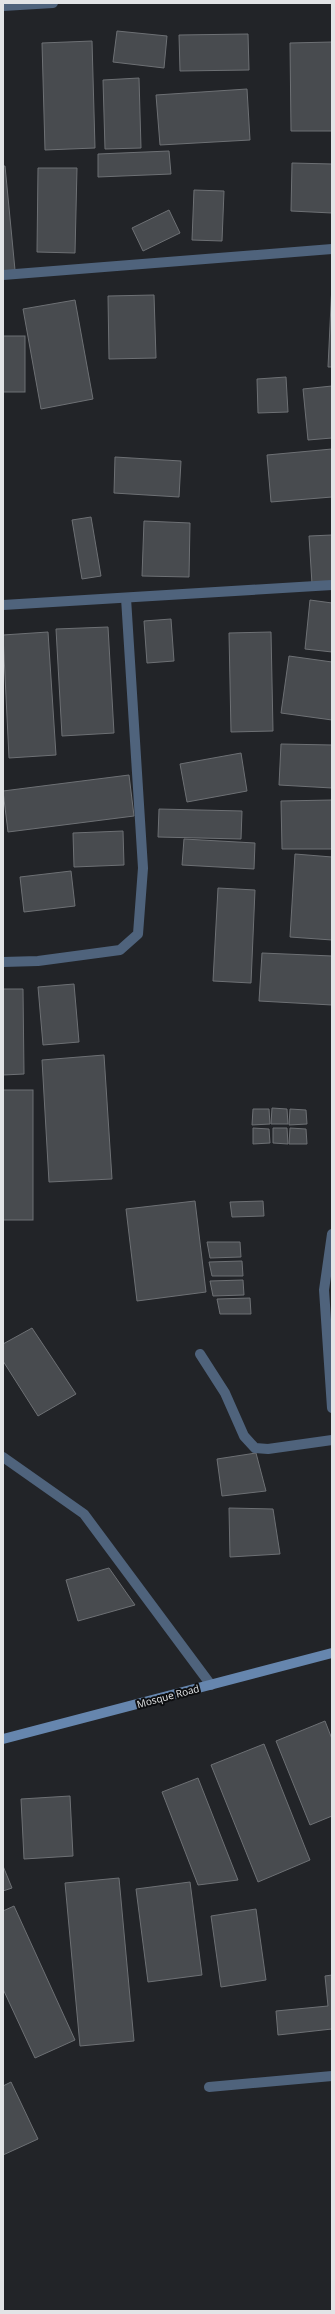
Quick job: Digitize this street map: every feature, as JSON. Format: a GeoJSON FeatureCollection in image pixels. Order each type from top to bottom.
{"type":"FeatureCollection","features":[{"type":"Feature","properties":{"kind":"street"},"geometry":{"type":"LineString","coordinates":[[3,6],[53,3]]}},
{"type":"Feature","properties":{"kind":"street"},"geometry":{"type":"LineString","coordinates":[[3,275],[332,249]]}},
{"type":"Feature","properties":{"kind":"street"},"geometry":{"type":"LineString","coordinates":[[3,605],[332,585]]}},
{"type":"Feature","properties":{"kind":"street"},"geometry":{"type":"LineString","coordinates":[[3,962],[45,961],[120,950],[138,934],[143,868],[126,598]]}},
{"type":"Feature","properties":{"kind":"street"},"geometry":{"type":"LineString","coordinates":[[332,1234],[328,1290],[332,1408]]}},
{"type":"Feature","properties":{"kind":"street"},"geometry":{"type":"LineString","coordinates":[[200,1354],[225,1393],[244,1436],[255,1448],[268,1449],[332,1440]]}},
{"type":"Feature","properties":{"kind":"street"},"geometry":{"type":"LineString","coordinates":[[3,1458],[84,1514],[211,1685]]}},
{"type":"Feature","properties":{"kind":"street","name":"Mosque Road"},"geometry":{"type":"LineString","coordinates":[[3,1739],[332,1653]]}},
{"type":"Feature","properties":{"kind":"street"},"geometry":{"type":"LineString","coordinates":[[209,2087],[332,2076]]}},
{"type":"Feature","properties":{"kind":"building"},"geometry":{"type":"Polygon","coordinates":[[[117,31],[167,36],[164,68],[113,62],[117,31]]]}},
{"type":"Feature","properties":{"kind":"building"},"geometry":{"type":"Polygon","coordinates":[[[248,34],[249,70],[180,71],[179,35],[248,34]]]}},
{"type":"Feature","properties":{"kind":"building"},"geometry":{"type":"Polygon","coordinates":[[[92,41],[95,148],[45,150],[42,43],[92,41]]]}},
{"type":"Feature","properties":{"kind":"building"},"geometry":{"type":"Polygon","coordinates":[[[332,42],[332,131],[291,131],[290,43],[332,42]]]}},
{"type":"Feature","properties":{"kind":"building"},"geometry":{"type":"Polygon","coordinates":[[[139,78],[141,148],[105,149],[103,80],[139,78]]]}},
{"type":"Feature","properties":{"kind":"building"},"geometry":{"type":"Polygon","coordinates":[[[247,89],[250,140],[160,145],[156,95],[247,89]]]}},
{"type":"Feature","properties":{"kind":"building"},"geometry":{"type":"Polygon","coordinates":[[[169,151],[171,174],[98,177],[98,154],[169,151]]]}},
{"type":"Feature","properties":{"kind":"building"},"geometry":{"type":"Polygon","coordinates":[[[292,163],[332,164],[332,213],[291,211],[292,163]]]}},
{"type":"Feature","properties":{"kind":"building"},"geometry":{"type":"Polygon","coordinates":[[[3,166],[5,166],[15,270],[3,271],[3,166]]]}},
{"type":"Feature","properties":{"kind":"building"},"geometry":{"type":"Polygon","coordinates":[[[38,168],[77,168],[75,253],[37,252],[38,168]]]}},
{"type":"Feature","properties":{"kind":"building"},"geometry":{"type":"Polygon","coordinates":[[[194,190],[224,191],[222,241],[192,240],[194,190]]]}},
{"type":"Feature","properties":{"kind":"building"},"geometry":{"type":"Polygon","coordinates":[[[169,210],[180,233],[143,251],[132,228],[169,210]]]}},
{"type":"Feature","properties":{"kind":"building"},"geometry":{"type":"Polygon","coordinates":[[[332,284],[332,367],[328,367],[332,284]]]}},
{"type":"Feature","properties":{"kind":"building"},"geometry":{"type":"Polygon","coordinates":[[[154,295],[156,358],[109,359],[108,296],[154,295]]]}},
{"type":"Feature","properties":{"kind":"building"},"geometry":{"type":"Polygon","coordinates":[[[75,300],[93,399],[41,409],[23,309],[75,300]]]}},
{"type":"Feature","properties":{"kind":"building"},"geometry":{"type":"Polygon","coordinates":[[[3,336],[25,336],[25,392],[3,392],[3,336]]]}},
{"type":"Feature","properties":{"kind":"building"},"geometry":{"type":"Polygon","coordinates":[[[286,377],[288,412],[258,413],[257,379],[286,377]]]}},
{"type":"Feature","properties":{"kind":"building"},"geometry":{"type":"Polygon","coordinates":[[[332,386],[332,438],[308,440],[303,389],[332,386]]]}},
{"type":"Feature","properties":{"kind":"building"},"geometry":{"type":"Polygon","coordinates":[[[332,449],[332,497],[271,502],[267,455],[332,449]]]}},
{"type":"Feature","properties":{"kind":"building"},"geometry":{"type":"Polygon","coordinates":[[[115,457],[181,461],[179,497],[114,493],[115,457]]]}},
{"type":"Feature","properties":{"kind":"building"},"geometry":{"type":"Polygon","coordinates":[[[91,517],[101,576],[82,579],[72,520],[91,517]]]}},
{"type":"Feature","properties":{"kind":"building"},"geometry":{"type":"Polygon","coordinates":[[[144,521],[190,523],[189,577],[142,576],[144,521]]]}},
{"type":"Feature","properties":{"kind":"building"},"geometry":{"type":"Polygon","coordinates":[[[332,535],[332,583],[312,584],[309,536],[332,535]]]}},
{"type":"Feature","properties":{"kind":"building"},"geometry":{"type":"Polygon","coordinates":[[[310,600],[332,603],[332,652],[305,649],[310,600]]]}},
{"type":"Feature","properties":{"kind":"building"},"geometry":{"type":"Polygon","coordinates":[[[171,619],[174,661],[147,663],[144,621],[171,619]]]}},
{"type":"Feature","properties":{"kind":"building"},"geometry":{"type":"Polygon","coordinates":[[[108,627],[114,733],[62,736],[56,629],[108,627]]]}},
{"type":"Feature","properties":{"kind":"building"},"geometry":{"type":"Polygon","coordinates":[[[48,632],[56,755],[9,758],[3,635],[48,632]]]}},
{"type":"Feature","properties":{"kind":"building"},"geometry":{"type":"Polygon","coordinates":[[[271,632],[273,731],[231,732],[229,633],[271,632]]]}},
{"type":"Feature","properties":{"kind":"building"},"geometry":{"type":"Polygon","coordinates":[[[289,656],[332,662],[332,720],[281,713],[289,656]]]}},
{"type":"Feature","properties":{"kind":"building"},"geometry":{"type":"Polygon","coordinates":[[[281,744],[332,745],[332,788],[279,785],[281,744]]]}},
{"type":"Feature","properties":{"kind":"building"},"geometry":{"type":"Polygon","coordinates":[[[241,753],[247,791],[187,802],[180,764],[241,753]]]}},
{"type":"Feature","properties":{"kind":"building"},"geometry":{"type":"Polygon","coordinates":[[[129,775],[134,816],[8,832],[3,791],[129,775]]]}},
{"type":"Feature","properties":{"kind":"building"},"geometry":{"type":"Polygon","coordinates":[[[332,800],[332,849],[282,849],[281,801],[332,800]]]}},
{"type":"Feature","properties":{"kind":"building"},"geometry":{"type":"Polygon","coordinates":[[[159,809],[242,811],[241,839],[158,837],[159,809]]]}},
{"type":"Feature","properties":{"kind":"building"},"geometry":{"type":"Polygon","coordinates":[[[123,831],[124,865],[74,867],[73,833],[123,831]]]}},
{"type":"Feature","properties":{"kind":"building"},"geometry":{"type":"Polygon","coordinates":[[[184,839],[255,843],[254,869],[182,865],[184,839]]]}},
{"type":"Feature","properties":{"kind":"building"},"geometry":{"type":"Polygon","coordinates":[[[295,854],[332,857],[332,940],[290,937],[295,854]]]}},
{"type":"Feature","properties":{"kind":"building"},"geometry":{"type":"Polygon","coordinates":[[[71,871],[75,906],[24,912],[20,877],[71,871]]]}},
{"type":"Feature","properties":{"kind":"building"},"geometry":{"type":"Polygon","coordinates":[[[218,888],[255,890],[251,983],[213,981],[218,888]]]}},
{"type":"Feature","properties":{"kind":"building"},"geometry":{"type":"Polygon","coordinates":[[[262,953],[332,956],[332,1005],[259,1001],[262,953]]]}},
{"type":"Feature","properties":{"kind":"building"},"geometry":{"type":"Polygon","coordinates":[[[74,984],[79,1042],[43,1045],[38,987],[74,984]]]}},
{"type":"Feature","properties":{"kind":"building"},"geometry":{"type":"Polygon","coordinates":[[[3,989],[23,989],[24,1074],[3,1075],[3,989]]]}},
{"type":"Feature","properties":{"kind":"building"},"geometry":{"type":"Polygon","coordinates":[[[104,1055],[112,1179],[49,1182],[42,1060],[104,1055]]]}},
{"type":"Feature","properties":{"kind":"building"},"geometry":{"type":"Polygon","coordinates":[[[3,1090],[33,1090],[33,1220],[3,1220],[3,1090]]]}},
{"type":"Feature","properties":{"kind":"building"},"geometry":{"type":"Polygon","coordinates":[[[272,1108],[287,1109],[288,1124],[271,1124],[272,1108]]]}},
{"type":"Feature","properties":{"kind":"building"},"geometry":{"type":"Polygon","coordinates":[[[253,1109],[269,1109],[270,1124],[252,1125],[253,1109]]]}},
{"type":"Feature","properties":{"kind":"building"},"geometry":{"type":"Polygon","coordinates":[[[290,1109],[306,1110],[307,1124],[289,1125],[290,1109]]]}},
{"type":"Feature","properties":{"kind":"building"},"geometry":{"type":"Polygon","coordinates":[[[253,1128],[269,1129],[270,1143],[253,1144],[253,1128]]]}},
{"type":"Feature","properties":{"kind":"building"},"geometry":{"type":"Polygon","coordinates":[[[273,1128],[287,1128],[288,1144],[273,1143],[273,1128]]]}},
{"type":"Feature","properties":{"kind":"building"},"geometry":{"type":"Polygon","coordinates":[[[290,1128],[306,1129],[307,1144],[289,1144],[290,1128]]]}},
{"type":"Feature","properties":{"kind":"building"},"geometry":{"type":"Polygon","coordinates":[[[195,1201],[206,1292],[137,1301],[126,1209],[195,1201]]]}},
{"type":"Feature","properties":{"kind":"building"},"geometry":{"type":"Polygon","coordinates":[[[263,1201],[264,1216],[232,1217],[230,1202],[263,1201]]]}},
{"type":"Feature","properties":{"kind":"building"},"geometry":{"type":"Polygon","coordinates":[[[207,1242],[240,1242],[241,1257],[210,1258],[207,1242]]]}},
{"type":"Feature","properties":{"kind":"building"},"geometry":{"type":"Polygon","coordinates":[[[242,1261],[243,1276],[212,1276],[209,1262],[242,1261]]]}},
{"type":"Feature","properties":{"kind":"building"},"geometry":{"type":"Polygon","coordinates":[[[243,1280],[244,1295],[213,1296],[210,1281],[243,1280]]]}},
{"type":"Feature","properties":{"kind":"building"},"geometry":{"type":"Polygon","coordinates":[[[250,1298],[251,1314],[220,1314],[217,1299],[250,1298]]]}},
{"type":"Feature","properties":{"kind":"building"},"geometry":{"type":"Polygon","coordinates":[[[32,1328],[76,1394],[38,1416],[3,1361],[3,1344],[32,1328]]]}},
{"type":"Feature","properties":{"kind":"building"},"geometry":{"type":"Polygon","coordinates":[[[256,1453],[266,1491],[222,1496],[217,1459],[256,1453]]]}},
{"type":"Feature","properties":{"kind":"building"},"geometry":{"type":"Polygon","coordinates":[[[229,1508],[273,1509],[280,1554],[230,1557],[229,1508]]]}},
{"type":"Feature","properties":{"kind":"building"},"geometry":{"type":"Polygon","coordinates":[[[109,1568],[135,1605],[78,1621],[66,1580],[109,1568]]]}},
{"type":"Feature","properties":{"kind":"building"},"geometry":{"type":"Polygon","coordinates":[[[325,1721],[332,1739],[332,1816],[310,1825],[276,1741],[325,1721]]]}},
{"type":"Feature","properties":{"kind":"building"},"geometry":{"type":"Polygon","coordinates":[[[264,1744],[310,1860],[258,1882],[211,1765],[264,1744]]]}},
{"type":"Feature","properties":{"kind":"building"},"geometry":{"type":"Polygon","coordinates":[[[198,1778],[238,1880],[198,1885],[162,1792],[198,1778]]]}},
{"type":"Feature","properties":{"kind":"building"},"geometry":{"type":"Polygon","coordinates":[[[70,1796],[73,1856],[24,1859],[21,1799],[70,1796]]]}},
{"type":"Feature","properties":{"kind":"building"},"geometry":{"type":"Polygon","coordinates":[[[3,1866],[12,1888],[3,1891],[3,1866]]]}},
{"type":"Feature","properties":{"kind":"building"},"geometry":{"type":"Polygon","coordinates":[[[119,1878],[134,2041],[80,2046],[65,1883],[119,1878]]]}},
{"type":"Feature","properties":{"kind":"building"},"geometry":{"type":"Polygon","coordinates":[[[190,1882],[202,1975],[148,1982],[136,1889],[190,1882]]]}},
{"type":"Feature","properties":{"kind":"building"},"geometry":{"type":"Polygon","coordinates":[[[14,1906],[75,2040],[35,2058],[3,1989],[3,1911],[14,1906]]]}},
{"type":"Feature","properties":{"kind":"building"},"geometry":{"type":"Polygon","coordinates":[[[256,1909],[266,1980],[221,1987],[211,1916],[256,1909]]]}},
{"type":"Feature","properties":{"kind":"building"},"geometry":{"type":"Polygon","coordinates":[[[332,1975],[332,2029],[278,2035],[276,2011],[328,2006],[325,1976],[332,1975]]]}},
{"type":"Feature","properties":{"kind":"building"},"geometry":{"type":"Polygon","coordinates":[[[11,2082],[38,2139],[3,2155],[3,2086],[11,2082]]]}}]}
